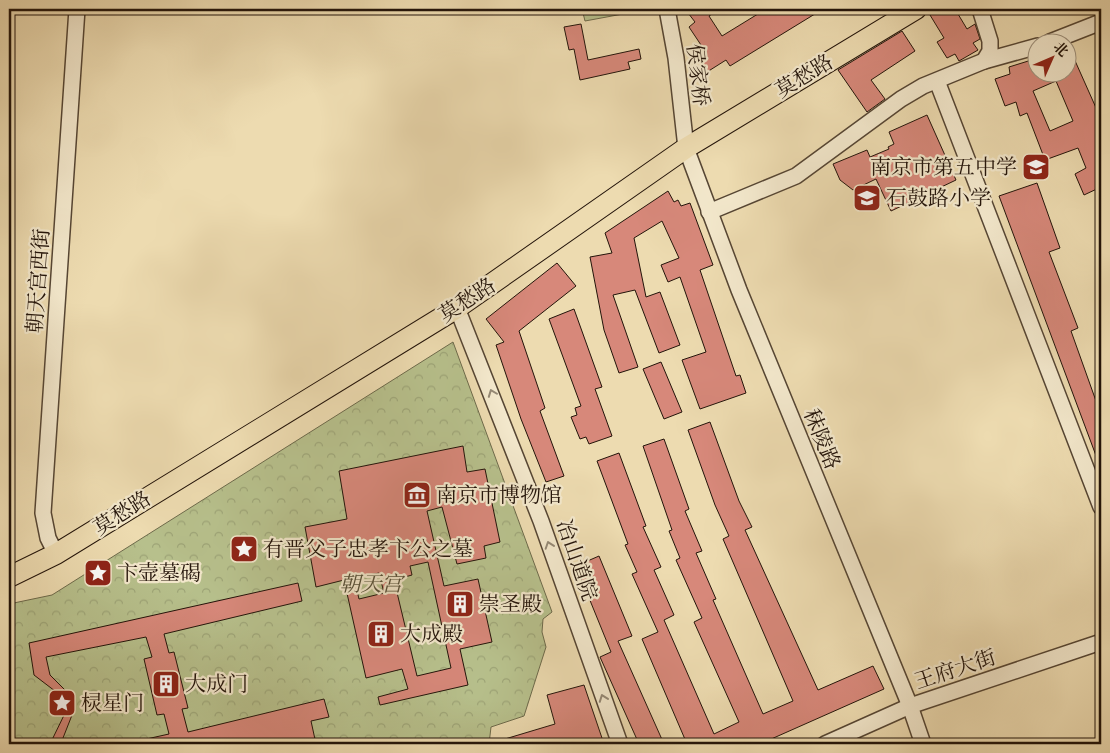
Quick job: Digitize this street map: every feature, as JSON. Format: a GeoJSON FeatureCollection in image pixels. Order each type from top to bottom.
{"type":"FeatureCollection","features":[{"type":"Feature","properties":{"kind":"main road","name":"莫愁路"},"geometry":{"type":"LineString","coordinates":[[9,577],[56,554],[457,308],[686,148],[916,9]]}},
{"type":"Feature","properties":{"kind":"street","name":"朝天宫西街"},"geometry":{"type":"LineString","coordinates":[[56,554],[48,538],[43,513],[77,9]]}},
{"type":"Feature","properties":{"kind":"street","name":"侯家桥"},"geometry":{"type":"LineString","coordinates":[[667,9],[676,58],[686,148]]}},
{"type":"Feature","properties":{"kind":"street"},"geometry":{"type":"LineString","coordinates":[[980,9],[990,41],[990,51],[984,61]]}},
{"type":"Feature","properties":{"kind":"street"},"geometry":{"type":"LineString","coordinates":[[1076,32],[1101,22]]}},
{"type":"Feature","properties":{"kind":"street"},"geometry":{"type":"LineString","coordinates":[[709,212],[796,176],[901,99],[984,61],[1028,49]]}},
{"type":"Feature","properties":{"kind":"street"},"geometry":{"type":"LineString","coordinates":[[937,81],[1101,508]]}},
{"type":"Feature","properties":{"kind":"street","name":"秣陵路"},"geometry":{"type":"LineString","coordinates":[[686,148],[709,212],[910,706],[923,744]]}},
{"type":"Feature","properties":{"kind":"street","name":"冶山道院"},"geometry":{"type":"LineString","coordinates":[[457,308],[537,512],[620,744]]}},
{"type":"Feature","properties":{"kind":"street","name":"王府大街"},"geometry":{"type":"LineString","coordinates":[[825,744],[910,706],[1101,642]]}},
{"type":"Feature","properties":{"kind":"green space"},"geometry":{"type":"Polygon","coordinates":[[[582,9],[639,9],[639,11],[585,21],[582,9]]]}},
{"type":"Feature","properties":{"kind":"green space","name":"朝天宫"},"geometry":{"type":"Polygon","coordinates":[[[453,342],[552,612],[543,619],[542,632],[546,647],[524,716],[491,727],[489,744],[9,744],[9,604],[52,595],[453,342]]]}},
{"type":"Feature","properties":{"kind":"building"},"geometry":{"type":"Polygon","coordinates":[[[685,9],[719,9],[709,16],[722,36],[766,9],[823,9],[730,66],[726,60],[707,72],[694,51],[701,45],[689,27],[695,22],[685,9]]]}},
{"type":"Feature","properties":{"kind":"building"},"geometry":{"type":"Polygon","coordinates":[[[940,9],[955,9],[967,29],[975,24],[980,39],[973,43],[978,50],[959,61],[955,54],[947,58],[937,42],[944,38],[930,15],[940,9]]]}},
{"type":"Feature","properties":{"kind":"building"},"geometry":{"type":"Polygon","coordinates":[[[581,24],[588,60],[639,49],[641,59],[628,62],[630,69],[580,80],[574,49],[569,50],[564,27],[581,24]]]}},
{"type":"Feature","properties":{"kind":"building"},"geometry":{"type":"Polygon","coordinates":[[[902,31],[915,51],[871,80],[885,99],[867,112],[838,70],[902,31]]]}},
{"type":"Feature","properties":{"kind":"building"},"geometry":{"type":"Polygon","coordinates":[[[1028,61],[1028,82],[1054,82],[1033,91],[1050,131],[1073,121],[1056,82],[1078,82],[1078,67],[1101,119],[1101,187],[1084,195],[1075,174],[1086,168],[1078,148],[1045,160],[1027,113],[1020,116],[1016,102],[1005,106],[995,79],[1010,74],[1009,67],[1028,61]]]}},
{"type":"Feature","properties":{"kind":"building","name":"石鼓路小学"},"geometry":{"type":"Polygon","coordinates":[[[927,115],[956,180],[891,211],[876,179],[853,190],[840,180],[833,164],[867,150],[870,157],[889,149],[888,147],[894,144],[889,132],[927,115]]]}},
{"type":"Feature","properties":{"kind":"building"},"geometry":{"type":"Polygon","coordinates":[[[1037,183],[1060,248],[1049,252],[1078,328],[1071,331],[1101,415],[1101,469],[999,196],[1037,183]]]}},
{"type":"Feature","properties":{"kind":"building"},"geometry":{"type":"Polygon","coordinates":[[[668,191],[674,202],[678,200],[681,206],[690,203],[713,265],[700,270],[736,376],[740,375],[746,393],[700,409],[682,360],[706,352],[680,277],[668,282],[661,265],[679,258],[662,221],[634,238],[646,297],[660,292],[680,345],[659,353],[635,290],[613,295],[638,367],[619,373],[604,330],[590,257],[612,253],[605,233],[668,191]]]}},
{"type":"Feature","properties":{"kind":"building"},"geometry":{"type":"Polygon","coordinates":[[[557,263],[576,286],[519,331],[545,408],[540,411],[564,476],[546,482],[521,419],[496,345],[504,342],[486,319],[557,263]]]}},
{"type":"Feature","properties":{"kind":"building"},"geometry":{"type":"Polygon","coordinates":[[[574,309],[602,387],[595,389],[612,436],[589,444],[586,437],[580,439],[571,417],[577,415],[575,408],[581,406],[549,319],[574,309]]]}},
{"type":"Feature","properties":{"kind":"building"},"geometry":{"type":"Polygon","coordinates":[[[661,362],[682,412],[664,419],[643,369],[661,362]]]}},
{"type":"Feature","properties":{"kind":"building"},"geometry":{"type":"Polygon","coordinates":[[[710,422],[739,501],[752,527],[745,530],[818,690],[873,666],[884,689],[760,744],[687,744],[642,639],[658,632],[632,574],[637,572],[625,545],[628,544],[597,461],[619,453],[646,526],[643,527],[661,567],[654,570],[674,615],[664,620],[714,734],[739,722],[694,622],[702,618],[676,560],[680,558],[669,531],[672,530],[643,446],[664,439],[689,509],[685,511],[702,551],[696,553],[716,599],[713,600],[763,714],[793,701],[723,539],[729,536],[715,505],[688,430],[710,422]]]}},
{"type":"Feature","properties":{"kind":"building"},"geometry":{"type":"Polygon","coordinates":[[[463,446],[467,472],[485,469],[500,542],[484,546],[486,558],[457,564],[442,507],[427,511],[444,586],[478,579],[492,642],[460,649],[468,685],[380,705],[378,697],[408,689],[402,669],[366,678],[344,580],[316,587],[305,527],[347,519],[339,471],[463,446]],[[428,562],[410,566],[412,575],[394,580],[417,676],[451,668],[428,562]],[[379,573],[354,578],[359,599],[384,593],[379,573]]]}},
{"type":"Feature","properties":{"kind":"building"},"geometry":{"type":"Polygon","coordinates":[[[599,556],[632,636],[618,641],[664,744],[639,744],[600,657],[611,652],[576,566],[599,556]]]}},
{"type":"Feature","properties":{"kind":"building"},"geometry":{"type":"Polygon","coordinates":[[[298,583],[302,601],[164,634],[169,653],[174,652],[188,708],[182,709],[188,732],[324,699],[329,717],[311,721],[316,744],[234,744],[233,739],[209,744],[142,744],[142,740],[169,734],[164,714],[157,715],[144,659],[152,657],[146,637],[46,657],[50,675],[72,697],[68,701],[34,675],[29,643],[298,583]]]}},
{"type":"Feature","properties":{"kind":"building"},"geometry":{"type":"Polygon","coordinates":[[[584,685],[604,744],[566,744],[566,741],[556,744],[495,744],[495,742],[555,724],[547,695],[584,685]]]}},
{"type":"Feature","properties":{"kind":"building"},"geometry":{"type":"Polygon","coordinates":[[[68,707],[74,710],[63,738],[65,744],[50,744],[68,707]]]}},
{"type":"Feature","properties":{"kind":"place","name":"南京市第五中学"},"geometry":{"type":"Point","coordinates":[1036,167]}},
{"type":"Feature","properties":{"kind":"place","name":"石鼓路小学"},"geometry":{"type":"Point","coordinates":[867,198]}},
{"type":"Feature","properties":{"kind":"place","name":"南京市博物馆"},"geometry":{"type":"Point","coordinates":[417,495]}},
{"type":"Feature","properties":{"kind":"place","name":"有晋父子忠孝卞公之墓"},"geometry":{"type":"Point","coordinates":[244,549]}},
{"type":"Feature","properties":{"kind":"place","name":"卞壸墓碣"},"geometry":{"type":"Point","coordinates":[98,573]}},
{"type":"Feature","properties":{"kind":"place","name":"崇圣殿"},"geometry":{"type":"Point","coordinates":[460,604]}},
{"type":"Feature","properties":{"kind":"place","name":"大成殿"},"geometry":{"type":"Point","coordinates":[381,634]}},
{"type":"Feature","properties":{"kind":"place","name":"大成门"},"geometry":{"type":"Point","coordinates":[166,684]}},
{"type":"Feature","properties":{"kind":"place","name":"棂星门"},"geometry":{"type":"Point","coordinates":[62,703]}}]}
